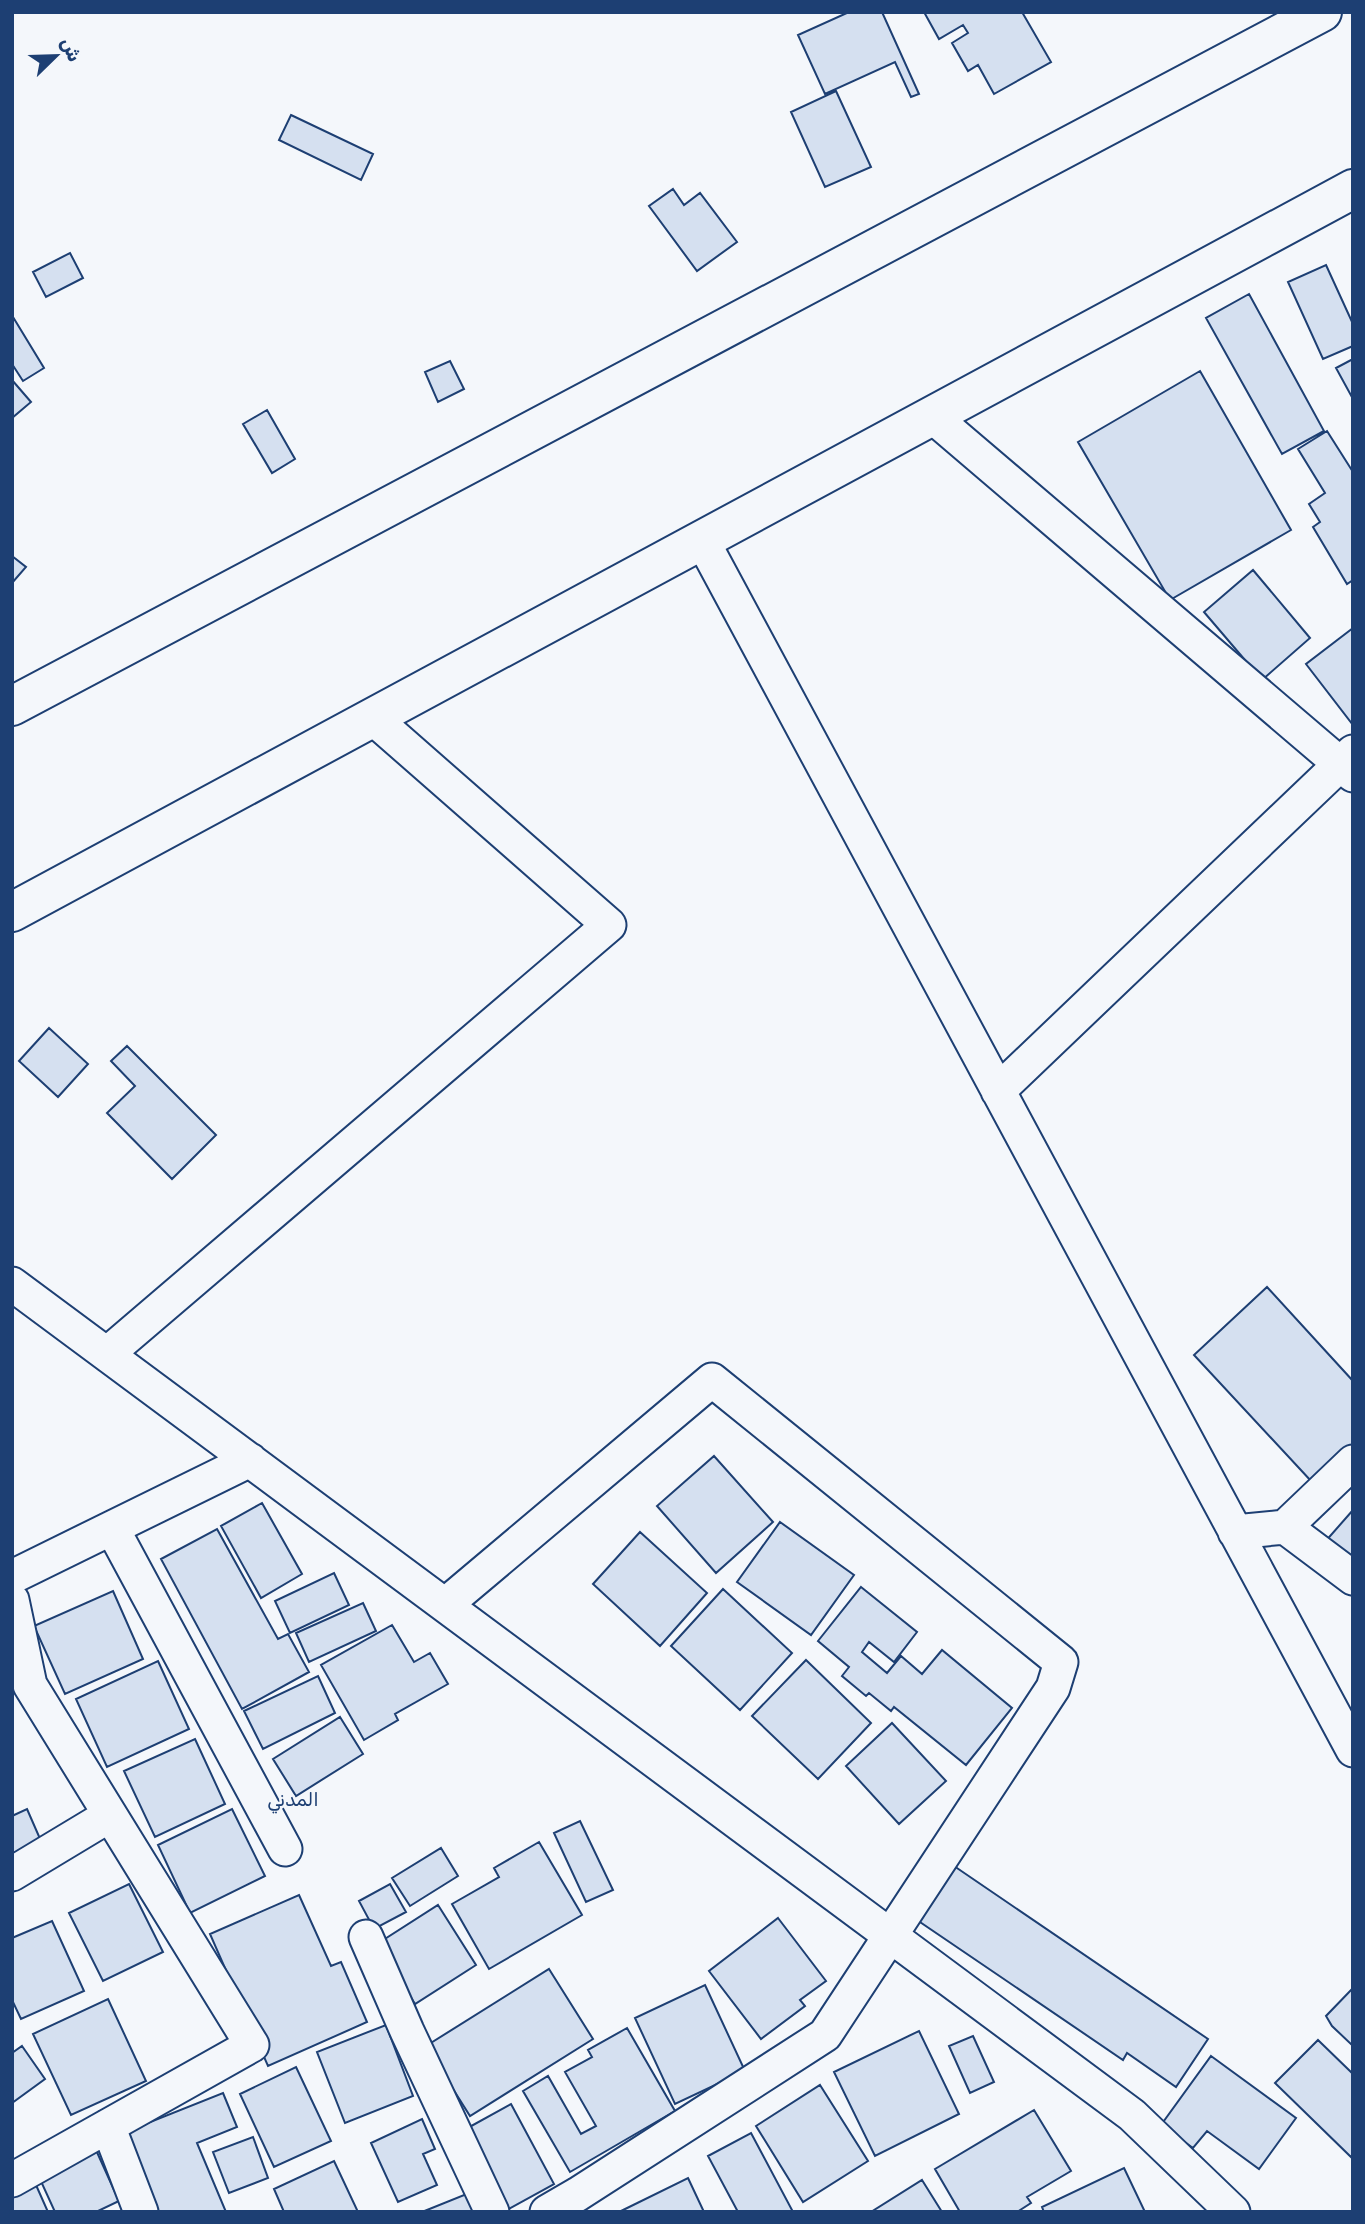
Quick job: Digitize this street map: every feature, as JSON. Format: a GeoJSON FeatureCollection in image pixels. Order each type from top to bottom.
{"type":"FeatureCollection","features":[{"type":"Feature","properties":{"kind":"main road"},"geometry":{"type":"LineString","coordinates":[[12,706],[1322,12]]}},
{"type":"Feature","properties":{"kind":"main road"},"geometry":{"type":"LineString","coordinates":[[12,912],[1353,189]]}},
{"type":"Feature","properties":{"kind":"street"},"geometry":{"type":"LineString","coordinates":[[932,416],[1348,764],[998,1091]]}},
{"type":"Feature","properties":{"kind":"street"},"geometry":{"type":"LineString","coordinates":[[702,540],[1353,1749]]}},
{"type":"Feature","properties":{"kind":"street"},"geometry":{"type":"LineString","coordinates":[[107,1354],[609,925],[373,718]]}},
{"type":"Feature","properties":{"kind":"street"},"geometry":{"type":"LineString","coordinates":[[12,1284],[1132,2115],[1233,2212]]}},
{"type":"Feature","properties":{"kind":"street"},"geometry":{"type":"LineString","coordinates":[[445,1605],[712,1380],[1061,1662],[1053,1688],[825,2035],[547,2212]]}},
{"type":"Feature","properties":{"kind":"street"},"geometry":{"type":"LineString","coordinates":[[12,1577],[250,1460]]}},
{"type":"Feature","properties":{"kind":"street"},"geometry":{"type":"LineString","coordinates":[[1235,1532],[1285,1527],[1353,1462]]}},
{"type":"Feature","properties":{"kind":"street"},"geometry":{"type":"LineString","coordinates":[[1285,1527],[1353,1578]]}},
{"type":"Feature","properties":{"kind":"street"},"geometry":{"type":"LineString","coordinates":[[112,1528],[285,1849]]}},
{"type":"Feature","properties":{"kind":"street"},"geometry":{"type":"LineString","coordinates":[[12,1600],[30,1685],[251,2045],[12,2180]]}},
{"type":"Feature","properties":{"kind":"street"},"geometry":{"type":"LineString","coordinates":[[12,1874],[110,1815]]}},
{"type":"Feature","properties":{"kind":"street"},"geometry":{"type":"LineString","coordinates":[[366,1937],[492,2212]]}},
{"type":"Feature","properties":{"kind":"street"},"geometry":{"type":"LineString","coordinates":[[108,2126],[141,2212]]}},
{"type":"Feature","properties":{"kind":"building"},"geometry":{"type":"Polygon","coordinates":[[[849,12],[882,12],[919,94],[911,97],[895,62],[825,94],[798,35],[849,12]]]}},
{"type":"Feature","properties":{"kind":"building"},"geometry":{"type":"Polygon","coordinates":[[[924,12],[1022,12],[1051,62],[994,94],[978,65],[968,71],[952,43],[968,33],[963,25],[939,39],[924,12]]]}},
{"type":"Feature","properties":{"kind":"building"},"geometry":{"type":"Polygon","coordinates":[[[836,91],[871,167],[825,187],[791,112],[836,91]]]}},
{"type":"Feature","properties":{"kind":"building"},"geometry":{"type":"Polygon","coordinates":[[[291,115],[373,154],[361,180],[279,140],[291,115]]]}},
{"type":"Feature","properties":{"kind":"building"},"geometry":{"type":"Polygon","coordinates":[[[673,189],[684,205],[700,193],[737,242],[697,271],[649,206],[673,189]]]}},
{"type":"Feature","properties":{"kind":"building"},"geometry":{"type":"Polygon","coordinates":[[[70,253],[83,278],[46,297],[33,272],[70,253]]]}},
{"type":"Feature","properties":{"kind":"building"},"geometry":{"type":"Polygon","coordinates":[[[1326,265],[1353,324],[1353,346],[1323,359],[1288,282],[1326,265]]]}},
{"type":"Feature","properties":{"kind":"building"},"geometry":{"type":"Polygon","coordinates":[[[1249,294],[1324,431],[1282,454],[1206,318],[1249,294]]]}},
{"type":"Feature","properties":{"kind":"building"},"geometry":{"type":"Polygon","coordinates":[[[13,317],[44,368],[23,381],[12,364],[13,317]]]}},
{"type":"Feature","properties":{"kind":"building"},"geometry":{"type":"Polygon","coordinates":[[[1353,359],[1353,399],[1336,368],[1353,359]]]}},
{"type":"Feature","properties":{"kind":"building"},"geometry":{"type":"Polygon","coordinates":[[[450,361],[464,389],[438,402],[425,372],[450,361]]]}},
{"type":"Feature","properties":{"kind":"building"},"geometry":{"type":"Polygon","coordinates":[[[1200,371],[1291,530],[1170,600],[1078,442],[1200,371]]]}},
{"type":"Feature","properties":{"kind":"building"},"geometry":{"type":"Polygon","coordinates":[[[12,380],[31,402],[12,418],[12,380]]]}},
{"type":"Feature","properties":{"kind":"building"},"geometry":{"type":"Polygon","coordinates":[[[267,410],[295,459],[272,473],[243,424],[267,410]]]}},
{"type":"Feature","properties":{"kind":"building"},"geometry":{"type":"Polygon","coordinates":[[[1327,431],[1353,472],[1353,580],[1347,584],[1313,527],[1320,522],[1309,504],[1325,493],[1298,449],[1327,431]]]}},
{"type":"Feature","properties":{"kind":"building"},"geometry":{"type":"Polygon","coordinates":[[[12,556],[26,567],[12,583],[12,556]]]}},
{"type":"Feature","properties":{"kind":"building"},"geometry":{"type":"Polygon","coordinates":[[[1253,570],[1310,638],[1262,680],[1204,612],[1253,570]]]}},
{"type":"Feature","properties":{"kind":"building"},"geometry":{"type":"Polygon","coordinates":[[[1353,628],[1353,725],[1306,664],[1353,628]]]}},
{"type":"Feature","properties":{"kind":"building"},"geometry":{"type":"Polygon","coordinates":[[[49,1028],[88,1064],[58,1097],[19,1061],[49,1028]]]}},
{"type":"Feature","properties":{"kind":"building"},"geometry":{"type":"Polygon","coordinates":[[[127,1046],[216,1135],[172,1179],[107,1113],[135,1086],[111,1061],[127,1046]]]}},
{"type":"Feature","properties":{"kind":"building"},"geometry":{"type":"Polygon","coordinates":[[[1267,1287],[1353,1381],[1353,1444],[1312,1482],[1194,1355],[1267,1287]]]}},
{"type":"Feature","properties":{"kind":"building"},"geometry":{"type":"Polygon","coordinates":[[[714,1456],[773,1522],[716,1573],[657,1506],[714,1456]]]}},
{"type":"Feature","properties":{"kind":"building"},"geometry":{"type":"Polygon","coordinates":[[[262,1503],[302,1574],[261,1598],[221,1526],[262,1503]]]}},
{"type":"Feature","properties":{"kind":"building"},"geometry":{"type":"Polygon","coordinates":[[[1353,1510],[1353,1568],[1324,1543],[1353,1510]]]}},
{"type":"Feature","properties":{"kind":"building"},"geometry":{"type":"Polygon","coordinates":[[[780,1522],[854,1575],[811,1635],[737,1582],[780,1522]]]}},
{"type":"Feature","properties":{"kind":"building"},"geometry":{"type":"Polygon","coordinates":[[[217,1529],[278,1639],[288,1634],[309,1672],[242,1709],[161,1559],[217,1529]]]}},
{"type":"Feature","properties":{"kind":"building"},"geometry":{"type":"Polygon","coordinates":[[[640,1532],[707,1593],[660,1646],[593,1584],[640,1532]]]}},
{"type":"Feature","properties":{"kind":"building"},"geometry":{"type":"Polygon","coordinates":[[[334,1573],[349,1605],[290,1633],[275,1601],[334,1573]]]}},
{"type":"Feature","properties":{"kind":"building"},"geometry":{"type":"Polygon","coordinates":[[[861,1587],[917,1632],[894,1662],[869,1642],[862,1652],[887,1673],[901,1656],[922,1674],[942,1650],[1012,1708],[966,1765],[894,1707],[891,1711],[869,1693],[866,1696],[842,1676],[849,1667],[818,1641],[861,1587]]]}},
{"type":"Feature","properties":{"kind":"building"},"geometry":{"type":"Polygon","coordinates":[[[723,1589],[792,1653],[740,1710],[671,1646],[723,1589]]]}},
{"type":"Feature","properties":{"kind":"building"},"geometry":{"type":"Polygon","coordinates":[[[113,1591],[143,1659],[65,1694],[34,1626],[113,1591]]]}},
{"type":"Feature","properties":{"kind":"building"},"geometry":{"type":"Polygon","coordinates":[[[363,1603],[376,1631],[309,1662],[296,1633],[363,1603]]]}},
{"type":"Feature","properties":{"kind":"building"},"geometry":{"type":"Polygon","coordinates":[[[392,1625],[414,1662],[430,1653],[448,1684],[395,1714],[398,1720],[364,1740],[321,1665],[392,1625]]]}},
{"type":"Feature","properties":{"kind":"building"},"geometry":{"type":"Polygon","coordinates":[[[806,1660],[871,1723],[818,1779],[752,1716],[806,1660]]]}},
{"type":"Feature","properties":{"kind":"building"},"geometry":{"type":"Polygon","coordinates":[[[158,1661],[189,1729],[107,1767],[76,1699],[158,1661]]]}},
{"type":"Feature","properties":{"kind":"building"},"geometry":{"type":"Polygon","coordinates":[[[318,1676],[335,1713],[263,1749],[244,1711],[318,1676]]]}},
{"type":"Feature","properties":{"kind":"building"},"geometry":{"type":"Polygon","coordinates":[[[340,1717],[363,1754],[296,1796],[273,1759],[340,1717]]]}},
{"type":"Feature","properties":{"kind":"building"},"geometry":{"type":"Polygon","coordinates":[[[892,1723],[946,1781],[899,1824],[846,1766],[892,1723]]]}},
{"type":"Feature","properties":{"kind":"building"},"geometry":{"type":"Polygon","coordinates":[[[195,1739],[225,1804],[155,1837],[124,1771],[195,1739]]]}},
{"type":"Feature","properties":{"kind":"building"},"geometry":{"type":"Polygon","coordinates":[[[27,1809],[41,1841],[12,1854],[12,1816],[27,1809]]]}},
{"type":"Feature","properties":{"kind":"building"},"geometry":{"type":"Polygon","coordinates":[[[232,1809],[265,1876],[190,1913],[158,1845],[232,1809]]]}},
{"type":"Feature","properties":{"kind":"building"},"geometry":{"type":"Polygon","coordinates":[[[580,1821],[613,1890],[586,1902],[554,1833],[580,1821]]]}},
{"type":"Feature","properties":{"kind":"building"},"geometry":{"type":"Polygon","coordinates":[[[539,1842],[582,1915],[489,1969],[452,1904],[499,1877],[494,1868],[539,1842]]]}},
{"type":"Feature","properties":{"kind":"building"},"geometry":{"type":"Polygon","coordinates":[[[441,1848],[458,1876],[410,1906],[392,1878],[441,1848]]]}},
{"type":"Feature","properties":{"kind":"building"},"geometry":{"type":"Polygon","coordinates":[[[954,1866],[1208,2039],[1176,2087],[1127,2053],[1123,2060],[917,1920],[954,1866]]]}},
{"type":"Feature","properties":{"kind":"building"},"geometry":{"type":"Polygon","coordinates":[[[129,1884],[163,1952],[103,1981],[69,1913],[129,1884]]]}},
{"type":"Feature","properties":{"kind":"building"},"geometry":{"type":"Polygon","coordinates":[[[390,1884],[406,1912],[374,1929],[359,1901],[390,1884]]]}},
{"type":"Feature","properties":{"kind":"building"},"geometry":{"type":"Polygon","coordinates":[[[299,1895],[331,1966],[341,1962],[367,2022],[268,2066],[210,1934],[299,1895]]]}},
{"type":"Feature","properties":{"kind":"building"},"geometry":{"type":"Polygon","coordinates":[[[438,1905],[476,1965],[415,2004],[377,1944],[438,1905]]]}},
{"type":"Feature","properties":{"kind":"building"},"geometry":{"type":"Polygon","coordinates":[[[778,1918],[826,1981],[800,2000],[805,2006],[761,2039],[709,1971],[778,1918]]]}},
{"type":"Feature","properties":{"kind":"building"},"geometry":{"type":"Polygon","coordinates":[[[52,1921],[84,1991],[21,2019],[12,2000],[12,1938],[52,1921]]]}},
{"type":"Feature","properties":{"kind":"building"},"geometry":{"type":"Polygon","coordinates":[[[549,1969],[593,2039],[470,2116],[426,2046],[549,1969]]]}},
{"type":"Feature","properties":{"kind":"building"},"geometry":{"type":"Polygon","coordinates":[[[705,1985],[745,2071],[675,2104],[635,2018],[705,1985]]]}},
{"type":"Feature","properties":{"kind":"building"},"geometry":{"type":"Polygon","coordinates":[[[1353,1988],[1353,2046],[1332,2026],[1326,2016],[1353,1988]]]}},
{"type":"Feature","properties":{"kind":"building"},"geometry":{"type":"Polygon","coordinates":[[[108,1999],[146,2081],[71,2115],[33,2034],[108,1999]]]}},
{"type":"Feature","properties":{"kind":"building"},"geometry":{"type":"Polygon","coordinates":[[[386,2025],[413,2096],[345,2123],[317,2052],[386,2025]]]}},
{"type":"Feature","properties":{"kind":"building"},"geometry":{"type":"Polygon","coordinates":[[[627,2028],[675,2111],[570,2172],[523,2091],[548,2076],[581,2134],[596,2126],[565,2072],[592,2057],[588,2050],[627,2028]]]}},
{"type":"Feature","properties":{"kind":"building"},"geometry":{"type":"Polygon","coordinates":[[[919,2031],[959,2114],[875,2156],[834,2072],[919,2031]]]}},
{"type":"Feature","properties":{"kind":"building"},"geometry":{"type":"Polygon","coordinates":[[[973,2036],[994,2082],[970,2093],[949,2046],[973,2036]]]}},
{"type":"Feature","properties":{"kind":"building"},"geometry":{"type":"Polygon","coordinates":[[[1318,2040],[1353,2074],[1351,2157],[1275,2083],[1318,2040]]]}},
{"type":"Feature","properties":{"kind":"building"},"geometry":{"type":"Polygon","coordinates":[[[22,2046],[45,2079],[12,2103],[12,2053],[22,2046]]]}},
{"type":"Feature","properties":{"kind":"building"},"geometry":{"type":"Polygon","coordinates":[[[1211,2056],[1296,2118],[1259,2169],[1207,2131],[1193,2148],[1161,2125],[1211,2056]]]}},
{"type":"Feature","properties":{"kind":"building"},"geometry":{"type":"Polygon","coordinates":[[[296,2067],[331,2141],[274,2167],[240,2094],[296,2067]]]}},
{"type":"Feature","properties":{"kind":"building"},"geometry":{"type":"Polygon","coordinates":[[[820,2085],[868,2161],[803,2202],[756,2126],[820,2085]]]}},
{"type":"Feature","properties":{"kind":"building"},"geometry":{"type":"Polygon","coordinates":[[[223,2093],[237,2127],[197,2143],[226,2212],[157,2212],[125,2132],[223,2093]]]}},
{"type":"Feature","properties":{"kind":"building"},"geometry":{"type":"Polygon","coordinates":[[[511,2104],[554,2184],[507,2210],[464,2130],[511,2104]]]}},
{"type":"Feature","properties":{"kind":"building"},"geometry":{"type":"Polygon","coordinates":[[[1034,2110],[1071,2171],[1027,2197],[1031,2203],[1017,2212],[960,2212],[935,2169],[1034,2110]]]}},
{"type":"Feature","properties":{"kind":"building"},"geometry":{"type":"Polygon","coordinates":[[[422,2119],[435,2149],[423,2154],[437,2185],[398,2202],[371,2143],[422,2119]]]}},
{"type":"Feature","properties":{"kind":"building"},"geometry":{"type":"Polygon","coordinates":[[[751,2133],[792,2210],[790,2212],[738,2212],[708,2156],[751,2133]]]}},
{"type":"Feature","properties":{"kind":"building"},"geometry":{"type":"Polygon","coordinates":[[[253,2137],[268,2178],[229,2193],[213,2152],[253,2137]]]}},
{"type":"Feature","properties":{"kind":"building"},"geometry":{"type":"Polygon","coordinates":[[[96,2150],[119,2201],[96,2212],[55,2212],[39,2177],[96,2150]]]}},
{"type":"Feature","properties":{"kind":"building"},"geometry":{"type":"Polygon","coordinates":[[[334,2161],[358,2212],[284,2212],[274,2189],[334,2161]]]}},
{"type":"Feature","properties":{"kind":"building"},"geometry":{"type":"Polygon","coordinates":[[[1124,2168],[1145,2212],[1044,2212],[1042,2207],[1124,2168]]]}},
{"type":"Feature","properties":{"kind":"building"},"geometry":{"type":"Polygon","coordinates":[[[688,2178],[704,2212],[619,2212],[688,2178]]]}},
{"type":"Feature","properties":{"kind":"building"},"geometry":{"type":"Polygon","coordinates":[[[922,2180],[942,2212],[871,2212],[922,2180]]]}},
{"type":"Feature","properties":{"kind":"building"},"geometry":{"type":"Polygon","coordinates":[[[36,2185],[48,2212],[12,2212],[12,2196],[36,2185]]]}},
{"type":"Feature","properties":{"kind":"building"},"geometry":{"type":"Polygon","coordinates":[[[469,2193],[476,2212],[422,2212],[469,2193]]]}},
{"type":"Feature","properties":{"kind":"district","name":"المدني"},"geometry":{"type":"Point","coordinates":[293,1799]}}]}
